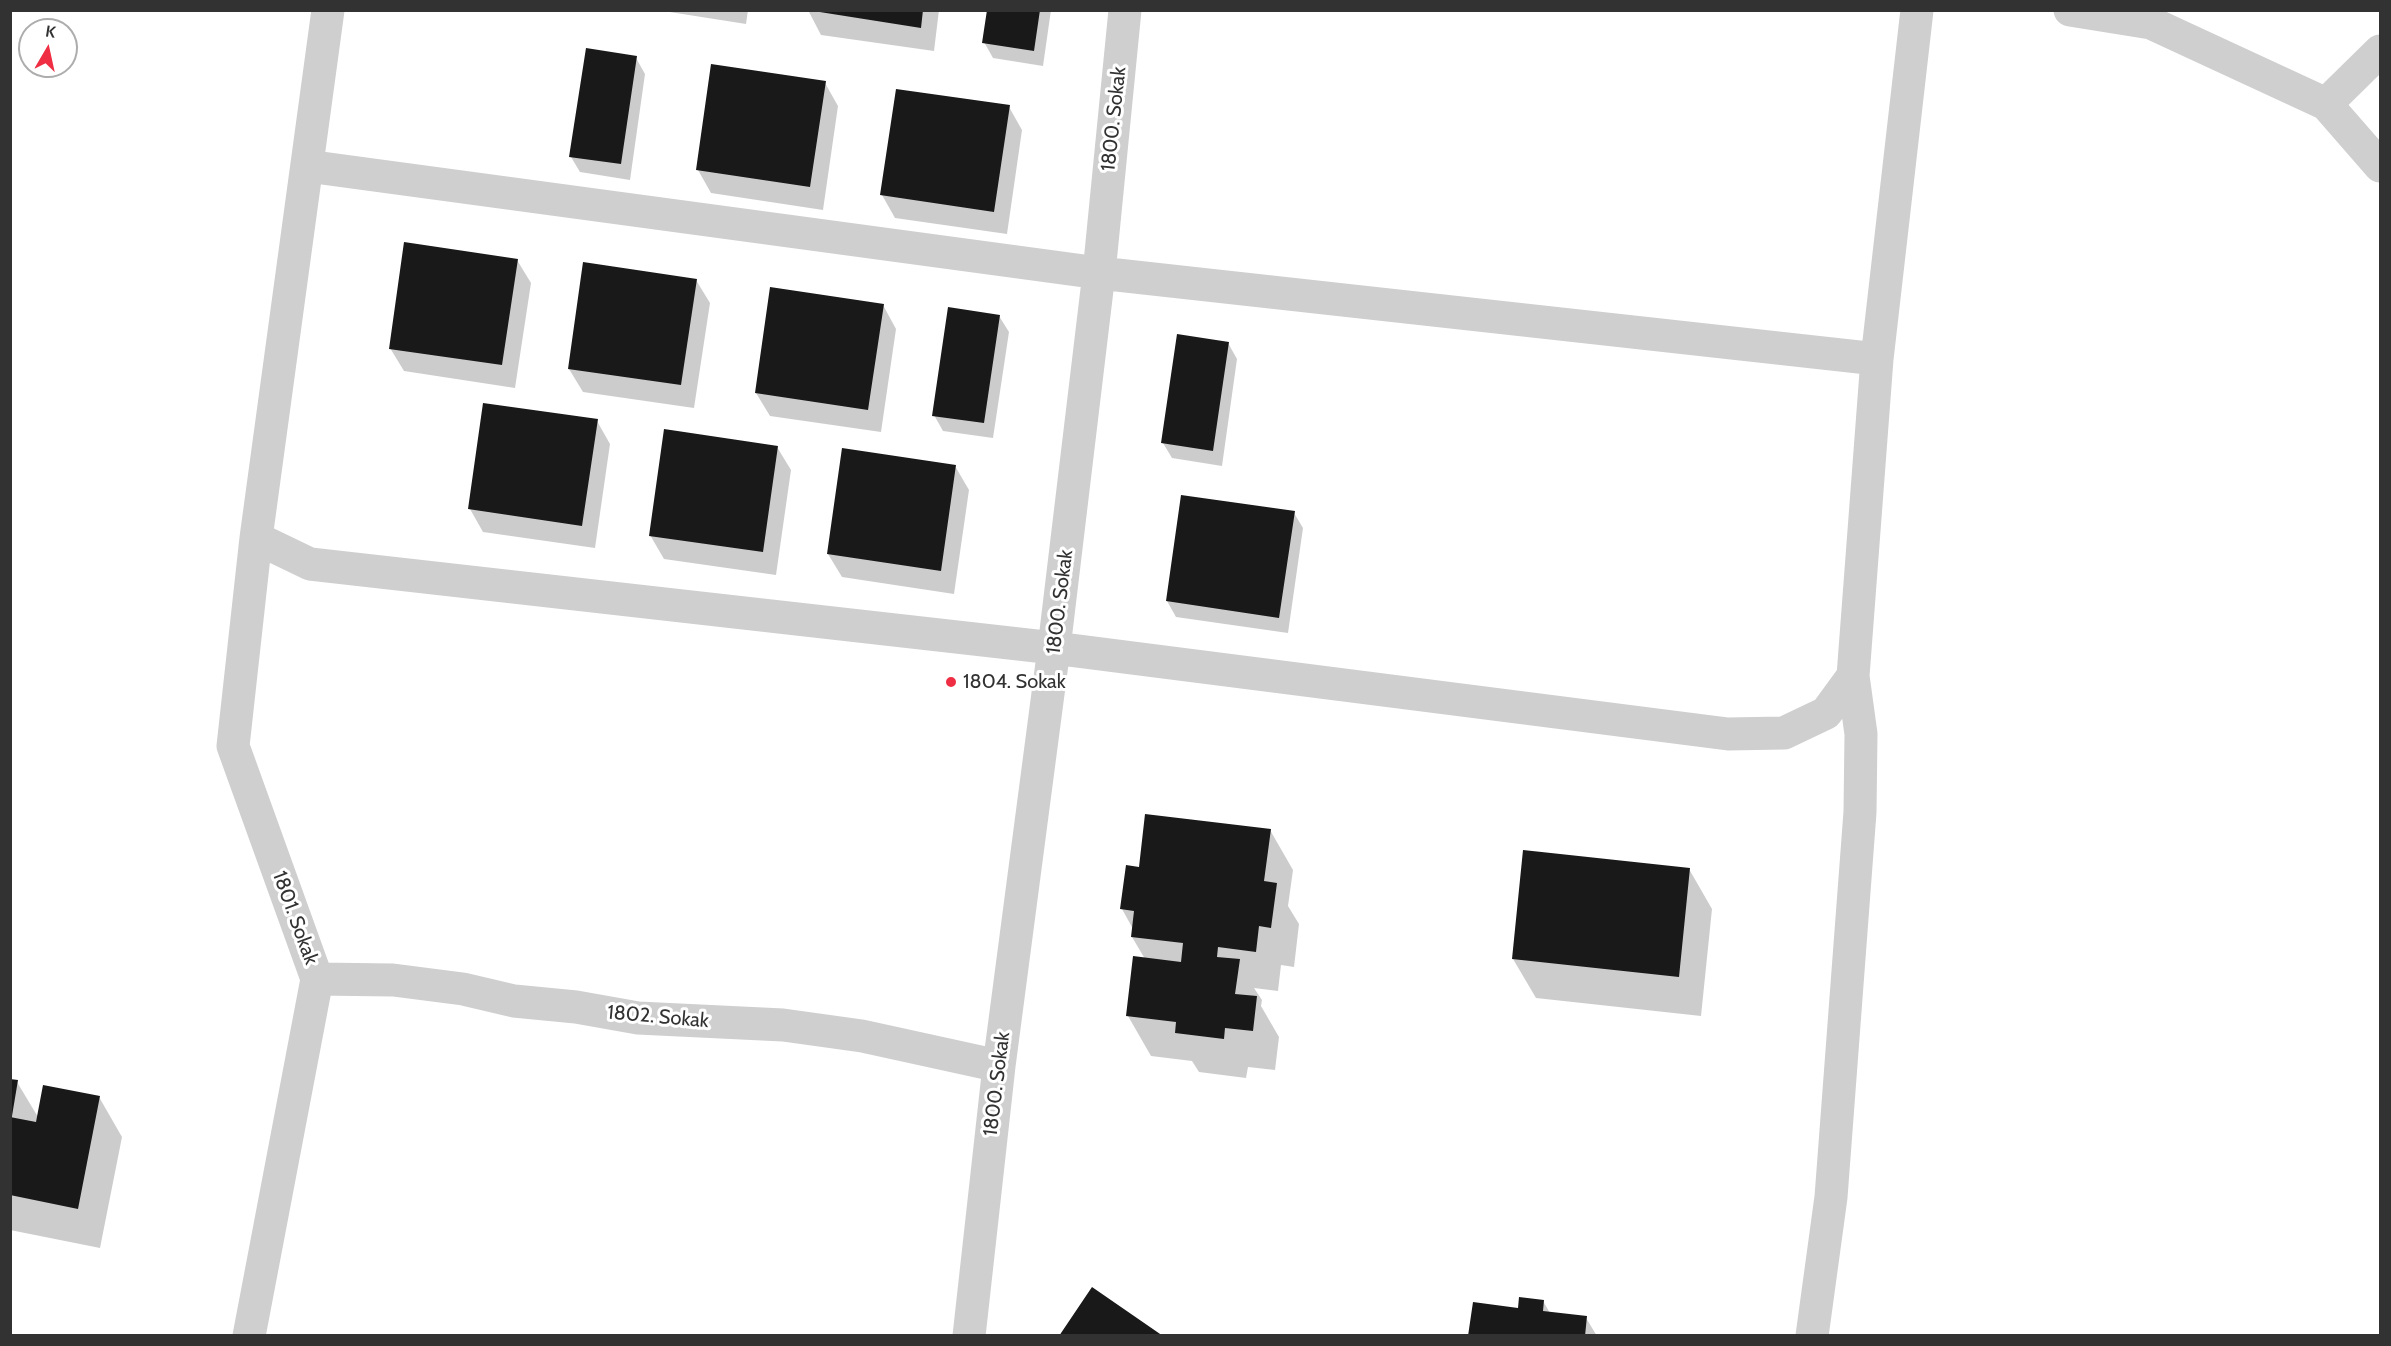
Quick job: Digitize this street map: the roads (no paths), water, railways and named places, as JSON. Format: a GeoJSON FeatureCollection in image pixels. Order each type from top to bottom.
{"type":"FeatureCollection","features":[{"type":"Feature","properties":{"kind":"street","name":"1801. Sokak"},"geometry":{"type":"LineString","coordinates":[[249,1335],[317,979],[232,746],[256,538],[328,10]]}},
{"type":"Feature","properties":{"kind":"street","name":"1800. Sokak"},"geometry":{"type":"LineString","coordinates":[[969,1335],[999,1066],[1054,648],[1099,273],[1125,10]]}},
{"type":"Feature","properties":{"kind":"street"},"geometry":{"type":"LineString","coordinates":[[1812,1335],[1831,1197],[1860,812],[1861,734],[1853,676],[1877,359],[1917,10]]}},
{"type":"Feature","properties":{"kind":"street"},"geometry":{"type":"LineString","coordinates":[[2070,10],[2151,23],[2326,104],[2380,166]]}},
{"type":"Feature","properties":{"kind":"street"},"geometry":{"type":"LineString","coordinates":[[2326,104],[2380,51]]}},
{"type":"Feature","properties":{"kind":"street"},"geometry":{"type":"LineString","coordinates":[[307,166],[1099,273],[1877,359]]}},
{"type":"Feature","properties":{"kind":"street"},"geometry":{"type":"LineString","coordinates":[[256,538],[310,564],[1054,648],[1728,734],[1784,733],[1826,712],[1853,676]]}},
{"type":"Feature","properties":{"kind":"street","name":"1802. Sokak"},"geometry":{"type":"LineString","coordinates":[[317,979],[393,980],[463,989],[513,1001],[576,1007],[638,1018],[783,1025],[862,1036],[999,1066]]}},
{"type":"Feature","properties":{"kind":"place","name":"1804. Sokak"},"geometry":{"type":"Point","coordinates":[951,682]}}]}
